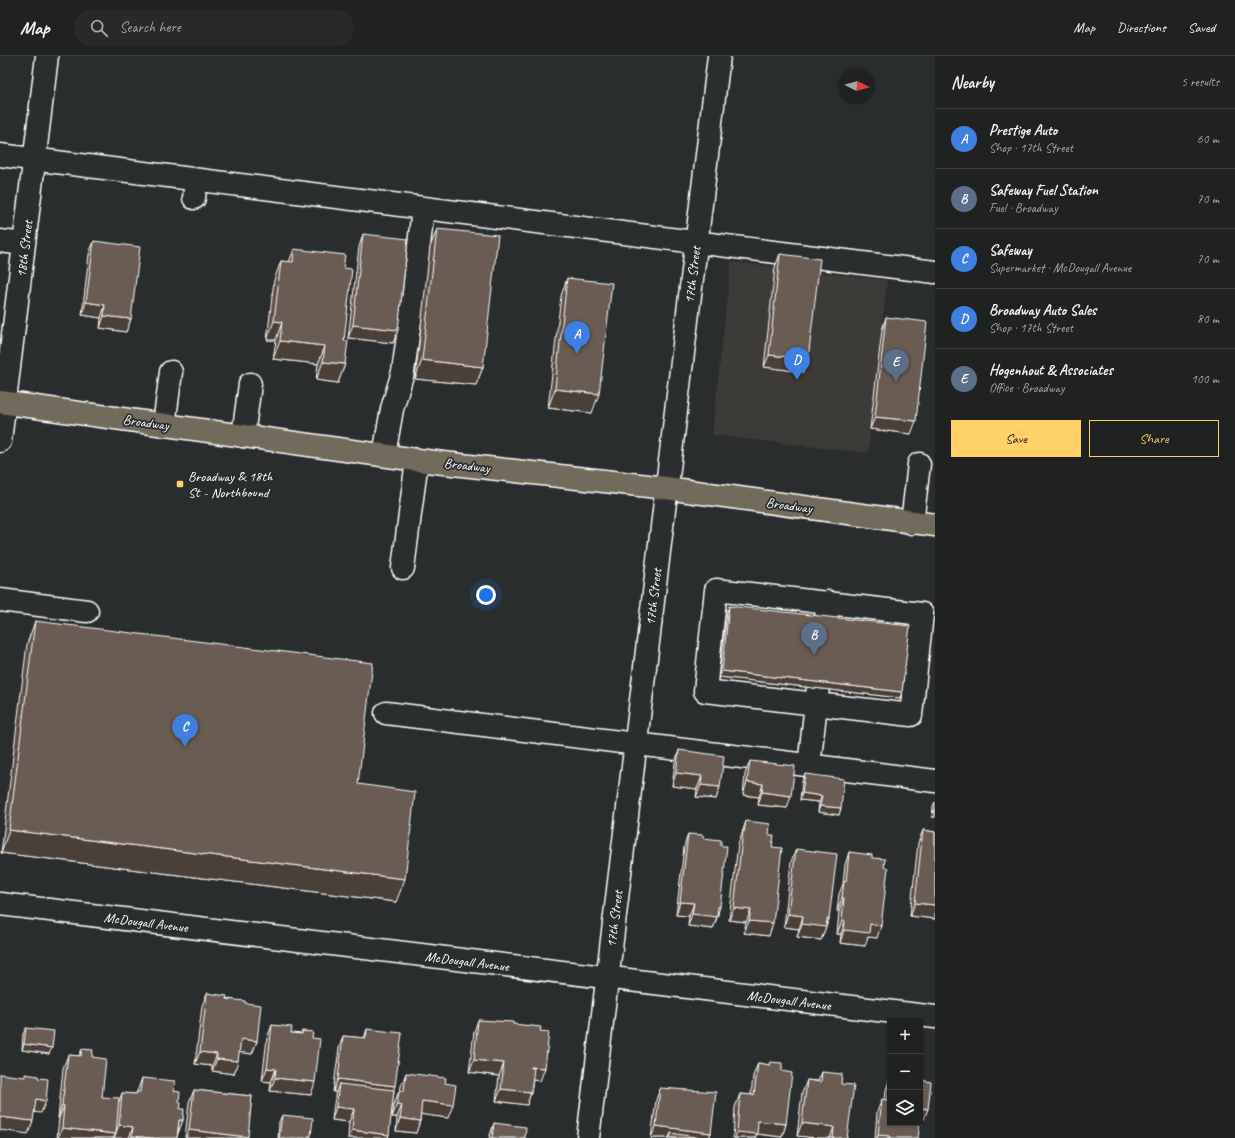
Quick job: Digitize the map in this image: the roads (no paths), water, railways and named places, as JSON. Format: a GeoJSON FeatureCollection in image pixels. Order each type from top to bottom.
{"type":"FeatureCollection","features":[{"type":"Feature","properties":{"kind":"main road","name":"Broadway"},"geometry":{"type":"LineString","coordinates":[[2,402],[417,460],[666,488],[935,525]]}},
{"type":"Feature","properties":{"kind":"street","name":"18th Street"},"geometry":{"type":"LineString","coordinates":[[0,442],[2,402],[48,56]]}},
{"type":"Feature","properties":{"kind":"street","name":"17th Street"},"geometry":{"type":"LineString","coordinates":[[588,1138],[719,56]]}},
{"type":"Feature","properties":{"kind":"street"},"geometry":{"type":"LineString","coordinates":[[0,155],[35,159],[195,189],[269,198],[423,208],[935,272]]}},
{"type":"Feature","properties":{"kind":"street"},"geometry":{"type":"LineString","coordinates":[[384,455],[392,410],[403,372],[414,292],[423,208]]}},
{"type":"Feature","properties":{"kind":"street"},"geometry":{"type":"LineString","coordinates":[[0,241],[24,244]]}},
{"type":"Feature","properties":{"kind":"street"},"geometry":{"type":"LineString","coordinates":[[164,425],[171,372]]}},
{"type":"Feature","properties":{"kind":"street"},"geometry":{"type":"LineString","coordinates":[[243,436],[250,384]]}},
{"type":"Feature","properties":{"kind":"street"},"geometry":{"type":"LineString","coordinates":[[403,568],[417,460]]}},
{"type":"Feature","properties":{"kind":"street"},"geometry":{"type":"LineString","coordinates":[[912,523],[919,464]]}},
{"type":"Feature","properties":{"kind":"street"},"geometry":{"type":"LineString","coordinates":[[716,590],[773,596],[922,614],[911,715],[871,702],[816,704],[761,690],[705,691],[716,590]]}},
{"type":"Feature","properties":{"kind":"street"},"geometry":{"type":"LineString","coordinates":[[770,620],[773,596]]}},
{"type":"Feature","properties":{"kind":"street"},"geometry":{"type":"LineString","coordinates":[[0,600],[87,611]]}},
{"type":"Feature","properties":{"kind":"street"},"geometry":{"type":"LineString","coordinates":[[809,766],[828,602]]}},
{"type":"Feature","properties":{"kind":"street"},"geometry":{"type":"LineString","coordinates":[[878,632],[880,608]]}},
{"type":"Feature","properties":{"kind":"street"},"geometry":{"type":"LineString","coordinates":[[386,713],[935,781]]}},
{"type":"Feature","properties":{"kind":"street","name":"McDougall Avenue"},"geometry":{"type":"LineString","coordinates":[[0,904],[935,1017]]}},
{"type":"Feature","properties":{"kind":"place","name":"Prestige Auto"},"geometry":{"type":"Point","coordinates":[577,354]}},
{"type":"Feature","properties":{"kind":"place","name":"Broadway Auto Sales"},"geometry":{"type":"Point","coordinates":[797,380]}},
{"type":"Feature","properties":{"kind":"place","name":"Hogenhout & Associates"},"geometry":{"type":"Point","coordinates":[896,382]}},
{"type":"Feature","properties":{"kind":"place","name":"Broadway & 18th St - Northbound"},"geometry":{"type":"Point","coordinates":[180,484]}},
{"type":"Feature","properties":{"kind":"place","name":"Safeway Fuel Station"},"geometry":{"type":"Point","coordinates":[814,655]}},
{"type":"Feature","properties":{"kind":"place","name":"Safeway"},"geometry":{"type":"Point","coordinates":[185,747]}}]}
